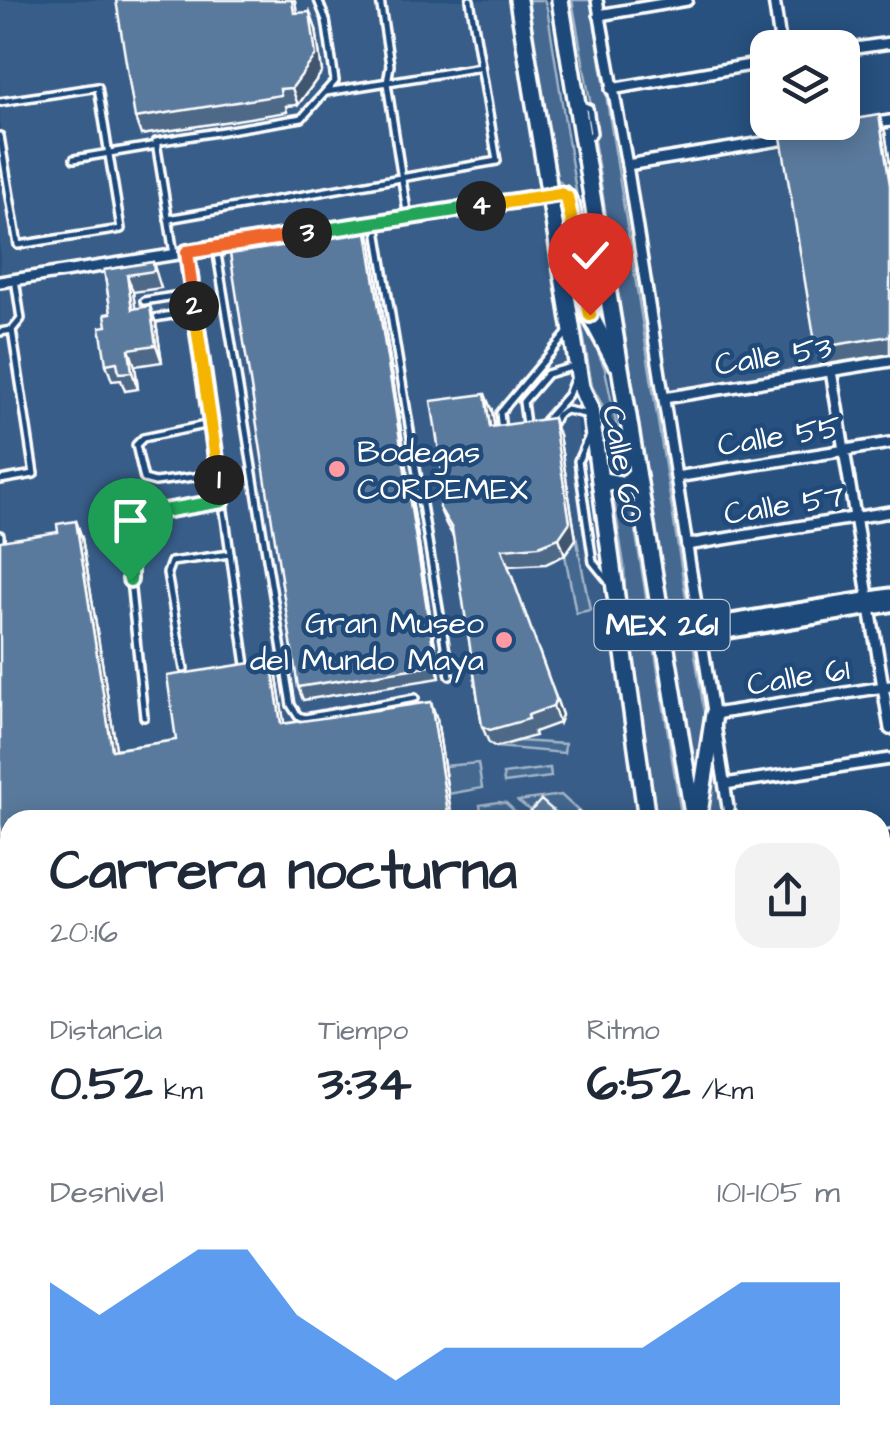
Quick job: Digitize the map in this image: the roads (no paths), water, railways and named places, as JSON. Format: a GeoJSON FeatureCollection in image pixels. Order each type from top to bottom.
{"type":"FeatureCollection","features":[{"type":"Feature","properties":{"kind":"main road","name":"Calle 60"},"geometry":{"type":"LineString","coordinates":[[518,0],[578,367],[592,421],[646,810]]}},
{"type":"Feature","properties":{"kind":"main road","name":"MEX 261"},"geometry":{"type":"LineString","coordinates":[[558,4],[694,810]]}},
{"type":"Feature","properties":{"kind":"main road"},"geometry":{"type":"LineString","coordinates":[[550,195],[564,195],[571,205],[590,315],[621,375]]}},
{"type":"Feature","properties":{"kind":"main road"},"geometry":{"type":"LineString","coordinates":[[600,480],[625,485],[638,473]]}},
{"type":"Feature","properties":{"kind":"main road"},"geometry":{"type":"LineString","coordinates":[[698,810],[714,714]]}},
{"type":"Feature","properties":{"kind":"street"},"geometry":{"type":"LineString","coordinates":[[597,0],[627,165],[729,810]]}},
{"type":"Feature","properties":{"kind":"street"},"geometry":{"type":"LineString","coordinates":[[599,15],[687,0]]}},
{"type":"Feature","properties":{"kind":"street"},"geometry":{"type":"LineString","coordinates":[[774,0],[778,30]]}},
{"type":"Feature","properties":{"kind":"street"},"geometry":{"type":"LineString","coordinates":[[860,47],[890,43]]}},
{"type":"Feature","properties":{"kind":"street"},"geometry":{"type":"LineString","coordinates":[[611,89],[750,65]]}},
{"type":"Feature","properties":{"kind":"street"},"geometry":{"type":"LineString","coordinates":[[864,126],[890,121]]}},
{"type":"Feature","properties":{"kind":"street"},"geometry":{"type":"LineString","coordinates":[[627,165],[778,140]]}},
{"type":"Feature","properties":{"kind":"street"},"geometry":{"type":"LineString","coordinates":[[0,282],[550,195]]}},
{"type":"Feature","properties":{"kind":"street","name":"Calle 53"},"geometry":{"type":"LineString","coordinates":[[664,398],[890,361]]}},
{"type":"Feature","properties":{"kind":"street"},"geometry":{"type":"LineString","coordinates":[[831,371],[869,604],[887,687],[890,729]]}},
{"type":"Feature","properties":{"kind":"street","name":"Calle 55"},"geometry":{"type":"LineString","coordinates":[[676,478],[890,443]]}},
{"type":"Feature","properties":{"kind":"street","name":"Calle 57"},"geometry":{"type":"LineString","coordinates":[[686,545],[890,512]]}},
{"type":"Feature","properties":{"kind":"street"},"geometry":{"type":"LineString","coordinates":[[869,604],[890,595]]}},
{"type":"Feature","properties":{"kind":"street"},"geometry":{"type":"LineString","coordinates":[[700,631],[869,604],[890,605]]}},
{"type":"Feature","properties":{"kind":"street","name":"Calle 61"},"geometry":{"type":"LineString","coordinates":[[714,714],[887,687]]}},
{"type":"Feature","properties":{"kind":"street"},"geometry":{"type":"LineString","coordinates":[[725,784],[890,759]]}},
{"type":"Feature","properties":{"kind":"lane"},"geometry":{"type":"LineString","coordinates":[[174,254],[156,142],[302,118],[335,80],[326,20],[318,0]]}},
{"type":"Feature","properties":{"kind":"lane"},"geometry":{"type":"LineString","coordinates":[[380,0],[390,65],[386,83],[408,218]]}},
{"type":"Feature","properties":{"kind":"lane"},"geometry":{"type":"LineString","coordinates":[[168,219],[497,161],[470,0]]}},
{"type":"Feature","properties":{"kind":"lane"},"geometry":{"type":"LineString","coordinates":[[325,92],[481,67]]}},
{"type":"Feature","properties":{"kind":"lane"},"geometry":{"type":"LineString","coordinates":[[0,102],[98,87],[121,229],[18,246],[0,136]]}},
{"type":"Feature","properties":{"kind":"lane"},"geometry":{"type":"LineString","coordinates":[[74,159],[157,145]]}},
{"type":"Feature","properties":{"kind":"lane"},"geometry":{"type":"LineString","coordinates":[[376,223],[450,676]]}},
{"type":"Feature","properties":{"kind":"lane"},"geometry":{"type":"LineString","coordinates":[[216,248],[293,711],[306,718],[415,698]]}},
{"type":"Feature","properties":{"kind":"lane"},"geometry":{"type":"LineString","coordinates":[[187,252],[246,665]]}},
{"type":"Feature","properties":{"kind":"lane"},"geometry":{"type":"LineString","coordinates":[[0,332],[12,330],[21,318],[15,279]]}},
{"type":"Feature","properties":{"kind":"lane"},"geometry":{"type":"LineString","coordinates":[[144,301],[192,293]]}},
{"type":"Feature","properties":{"kind":"lane"},"geometry":{"type":"LineString","coordinates":[[147,319],[195,311]]}},
{"type":"Feature","properties":{"kind":"lane"},"geometry":{"type":"LineString","coordinates":[[503,438],[500,414],[572,327]]}},
{"type":"Feature","properties":{"kind":"lane"},"geometry":{"type":"LineString","coordinates":[[0,480],[34,474],[12,330]]}},
{"type":"Feature","properties":{"kind":"lane"},"geometry":{"type":"LineString","coordinates":[[543,428],[568,394],[578,367]]}},
{"type":"Feature","properties":{"kind":"lane"},"geometry":{"type":"LineString","coordinates":[[527,434],[523,402],[547,374],[578,367]]}},
{"type":"Feature","properties":{"kind":"lane"},"geometry":{"type":"LineString","coordinates":[[552,436],[553,421],[562,411],[570,410],[592,421],[578,461],[593,562],[615,589]]}},
{"type":"Feature","properties":{"kind":"lane"},"geometry":{"type":"LineString","coordinates":[[210,424],[143,438],[136,445],[144,479],[155,482],[218,474]]}},
{"type":"Feature","properties":{"kind":"lane"},"geometry":{"type":"LineString","coordinates":[[144,717],[130,580],[130,522],[135,516],[222,501]]}},
{"type":"Feature","properties":{"kind":"lane"},"geometry":{"type":"LineString","coordinates":[[184,669],[167,572],[171,562],[230,554]]}},
{"type":"Feature","properties":{"kind":"place","name":"Bodegas CORDEMEX"},"geometry":{"type":"Point","coordinates":[337,469]}},
{"type":"Feature","properties":{"kind":"place","name":"Gran Museo del Mundo Maya"},"geometry":{"type":"Point","coordinates":[504,640]}}]}
